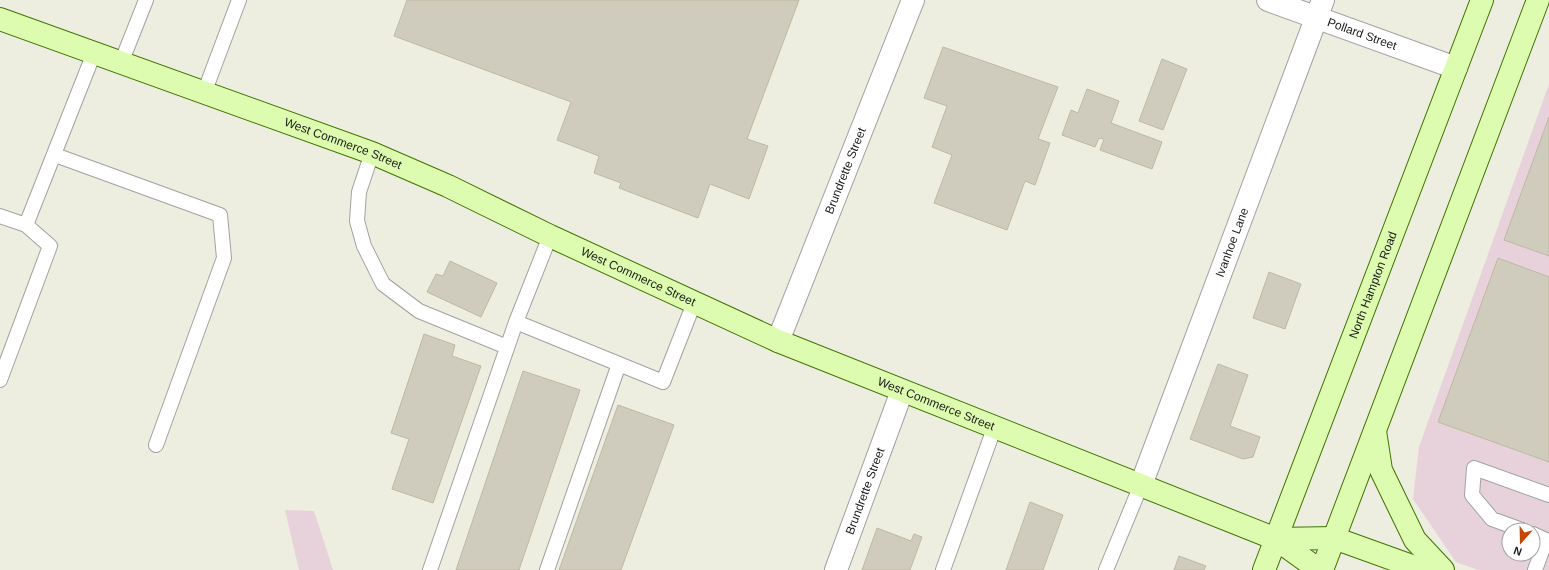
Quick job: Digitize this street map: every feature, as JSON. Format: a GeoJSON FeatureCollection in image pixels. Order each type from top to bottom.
{"type":"FeatureCollection","features":[{"type":"Feature","properties":{"kind":"street","name":"Brundrette Street"},"geometry":{"type":"LineString","coordinates":[[778,341],[913,0]]}},
{"type":"Feature","properties":{"kind":"street","name":"Pollard Street"},"geometry":{"type":"LineString","coordinates":[[1268,0],[1320,9],[1456,68]]}},
{"type":"Feature","properties":{"kind":"street","name":"North Hampton Road"},"geometry":{"type":"LineString","coordinates":[[1264,570],[1482,0]]}},
{"type":"Feature","properties":{"kind":"street"},"geometry":{"type":"LineString","coordinates":[[1321,570],[1538,0]]}},
{"type":"Feature","properties":{"kind":"street","name":"Ivanhoe Lane"},"geometry":{"type":"LineString","coordinates":[[1141,485],[1320,9]]}},
{"type":"Feature","properties":{"kind":"street","name":"West Commerce Street"},"geometry":{"type":"LineString","coordinates":[[0,19],[372,153],[448,186],[550,236],[778,341],[1276,538],[1321,570]]}},
{"type":"Feature","properties":{"kind":"street","name":"Brundrette Street"},"geometry":{"type":"LineString","coordinates":[[836,570],[902,391]]}},
{"type":"Feature","properties":{"kind":"street"},"geometry":{"type":"LineString","coordinates":[[1375,430],[1381,470],[1396,501],[1415,540],[1443,570]]}},
{"type":"Feature","properties":{"kind":"street","name":"West Commerce Street"},"geometry":{"type":"LineString","coordinates":[[1276,538],[1334,538],[1423,570]]}},
{"type":"Feature","properties":{"kind":"lane"},"geometry":{"type":"LineString","coordinates":[[121,63],[146,0]]}},
{"type":"Feature","properties":{"kind":"lane"},"geometry":{"type":"LineString","coordinates":[[204,93],[239,0]]}},
{"type":"Feature","properties":{"kind":"lane"},"geometry":{"type":"LineString","coordinates":[[26,225],[94,53]]}},
{"type":"Feature","properties":{"kind":"lane"},"geometry":{"type":"LineString","coordinates":[[372,153],[359,192],[357,221],[364,246],[383,284],[419,311],[508,347]]}},
{"type":"Feature","properties":{"kind":"lane"},"geometry":{"type":"LineString","coordinates":[[54,155],[220,215],[224,258],[156,445]]}},
{"type":"Feature","properties":{"kind":"lane"},"geometry":{"type":"LineString","coordinates":[[0,216],[26,225],[50,246],[0,380]]}},
{"type":"Feature","properties":{"kind":"lane"},"geometry":{"type":"LineString","coordinates":[[430,570],[516,322],[550,236]]}},
{"type":"Feature","properties":{"kind":"lane"},"geometry":{"type":"LineString","coordinates":[[516,322],[663,382],[694,303]]}},
{"type":"Feature","properties":{"kind":"lane"},"geometry":{"type":"LineString","coordinates":[[547,570],[619,364]]}},
{"type":"Feature","properties":{"kind":"lane"},"geometry":{"type":"LineString","coordinates":[[943,570],[995,426]]}},
{"type":"Feature","properties":{"kind":"lane"},"geometry":{"type":"LineString","coordinates":[[1501,522],[1492,519],[1472,495],[1474,468],[1549,495]]}},
{"type":"Feature","properties":{"kind":"lane"},"geometry":{"type":"LineString","coordinates":[[1106,570],[1141,485]]}},
{"type":"Feature","properties":{"kind":"lane"},"geometry":{"type":"LineString","coordinates":[[1536,570],[1548,540]]}},
{"type":"Feature","properties":{"kind":"shaded area"},"geometry":{"type":"Polygon","coordinates":[[[1549,84],[1549,570],[1478,570],[1456,562],[1413,499],[1419,447],[1549,84]]]}},
{"type":"Feature","properties":{"kind":"shaded area"},"geometry":{"type":"Polygon","coordinates":[[[285,510],[314,511],[333,570],[299,570],[285,510]]]}},
{"type":"Feature","properties":{"kind":"building"},"geometry":{"type":"Polygon","coordinates":[[[407,0],[799,0],[747,139],[768,146],[749,199],[710,184],[698,218],[619,188],[621,183],[594,173],[599,156],[557,140],[571,102],[394,36],[407,0]]]}},
{"type":"Feature","properties":{"kind":"building"},"geometry":{"type":"Polygon","coordinates":[[[943,47],[1058,87],[1038,139],[1050,143],[1035,185],[1025,181],[1007,230],[934,203],[952,155],[932,147],[947,106],[924,98],[943,47]]]}},
{"type":"Feature","properties":{"kind":"building"},"geometry":{"type":"Polygon","coordinates":[[[1162,59],[1187,69],[1163,130],[1139,121],[1162,59]]]}},
{"type":"Feature","properties":{"kind":"building"},"geometry":{"type":"Polygon","coordinates":[[[1087,89],[1119,101],[1111,123],[1162,142],[1152,169],[1100,150],[1104,139],[1099,138],[1095,147],[1062,135],[1071,110],[1078,113],[1087,89]]]}},
{"type":"Feature","properties":{"kind":"building"},"geometry":{"type":"Polygon","coordinates":[[[1549,117],[1549,256],[1504,240],[1549,117]]]}},
{"type":"Feature","properties":{"kind":"building"},"geometry":{"type":"Polygon","coordinates":[[[1498,258],[1549,277],[1549,462],[1438,422],[1498,258]]]}},
{"type":"Feature","properties":{"kind":"building"},"geometry":{"type":"Polygon","coordinates":[[[450,261],[497,283],[481,317],[427,292],[436,274],[443,276],[450,261]]]}},
{"type":"Feature","properties":{"kind":"building"},"geometry":{"type":"Polygon","coordinates":[[[1269,272],[1301,284],[1285,329],[1253,318],[1269,272]]]}},
{"type":"Feature","properties":{"kind":"building"},"geometry":{"type":"Polygon","coordinates":[[[424,334],[455,345],[452,356],[481,366],[433,503],[392,489],[409,439],[391,433],[424,334]]]}},
{"type":"Feature","properties":{"kind":"building"},"geometry":{"type":"Polygon","coordinates":[[[1218,364],[1248,375],[1230,426],[1260,437],[1253,457],[1243,459],[1190,439],[1218,364]]]}},
{"type":"Feature","properties":{"kind":"building"},"geometry":{"type":"Polygon","coordinates":[[[523,371],[580,390],[519,570],[456,570],[523,371]]]}},
{"type":"Feature","properties":{"kind":"building"},"geometry":{"type":"Polygon","coordinates":[[[618,405],[674,425],[621,570],[559,570],[618,405]]]}},
{"type":"Feature","properties":{"kind":"building"},"geometry":{"type":"Polygon","coordinates":[[[1030,502],[1063,515],[1043,570],[1006,570],[1030,502]]]}},
{"type":"Feature","properties":{"kind":"building"},"geometry":{"type":"Polygon","coordinates":[[[877,528],[911,541],[914,534],[922,537],[910,570],[862,570],[877,528]]]}},
{"type":"Feature","properties":{"kind":"building"},"geometry":{"type":"Polygon","coordinates":[[[1179,556],[1206,566],[1204,570],[1174,570],[1179,556]]]}}]}
